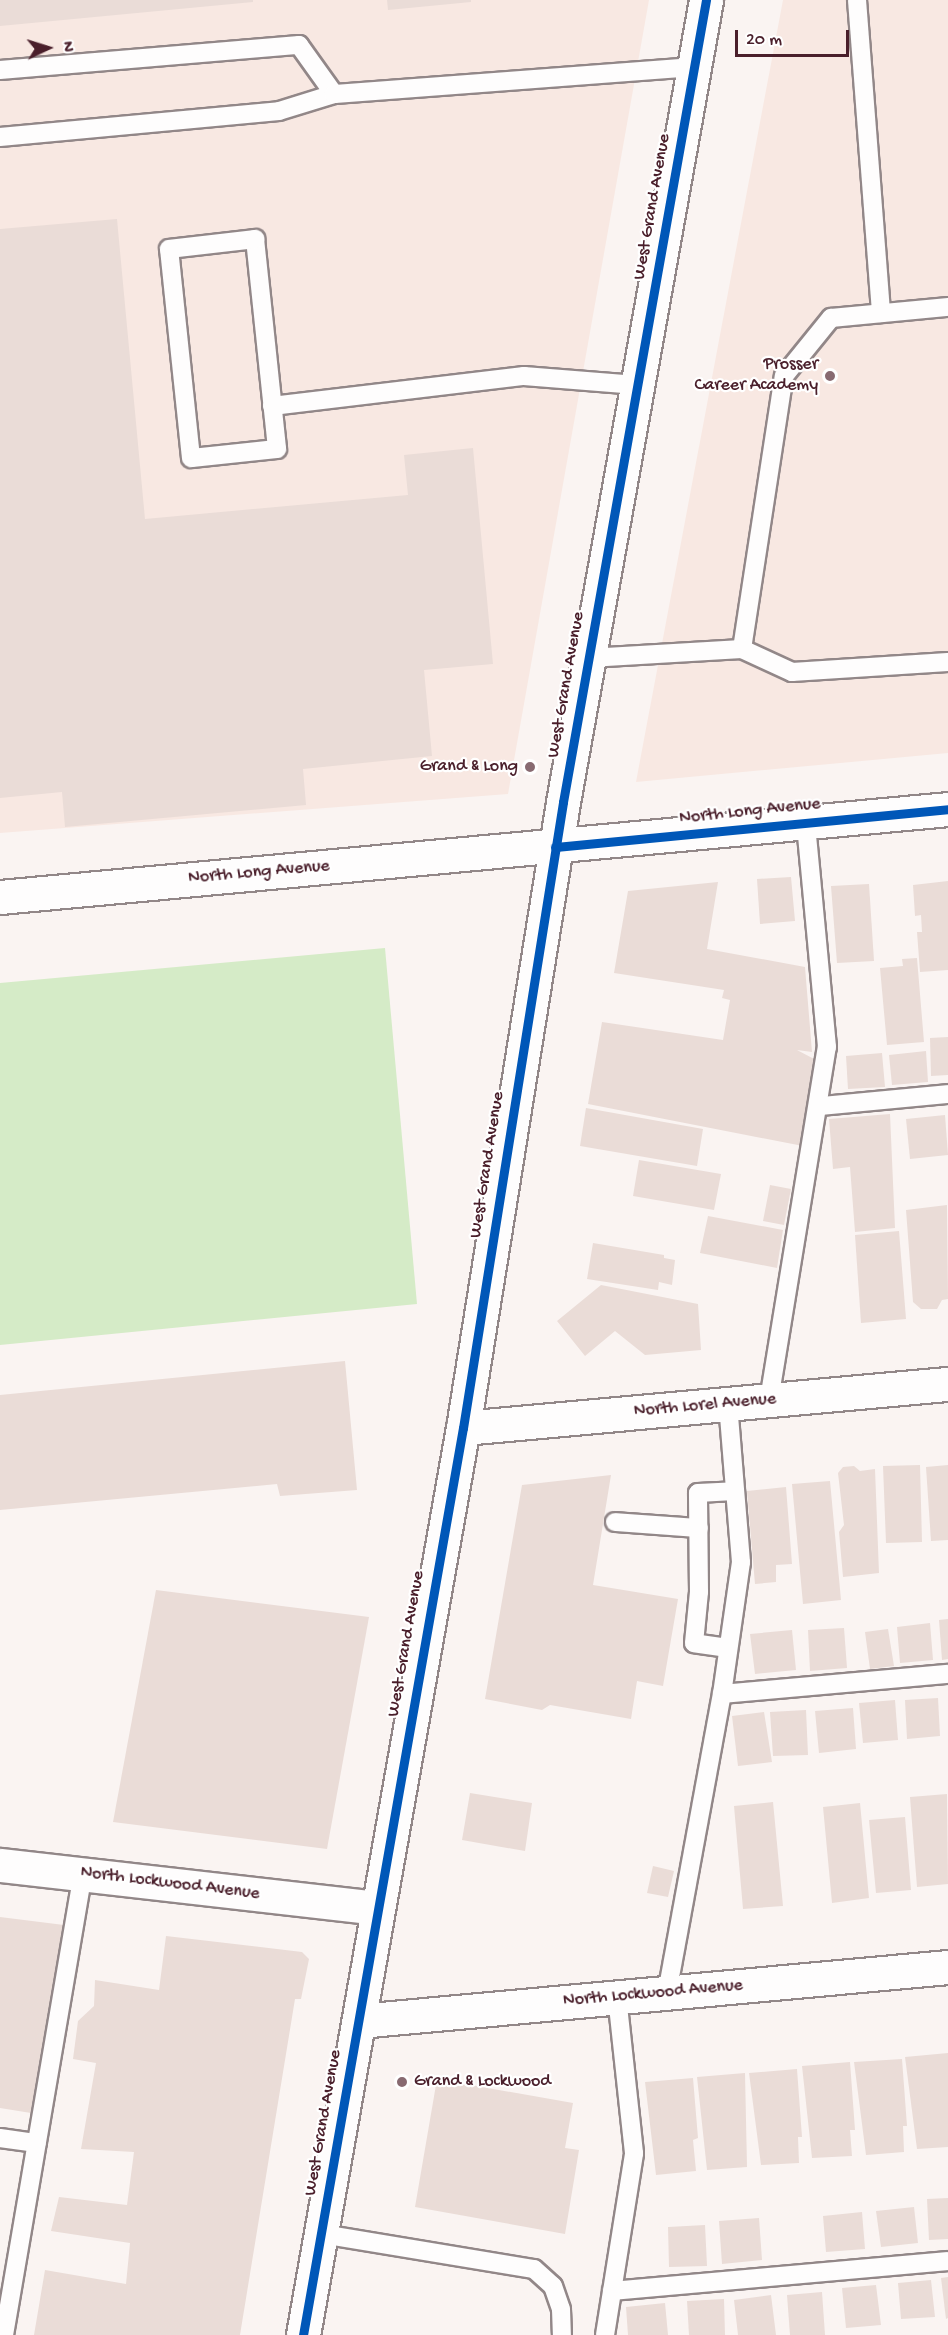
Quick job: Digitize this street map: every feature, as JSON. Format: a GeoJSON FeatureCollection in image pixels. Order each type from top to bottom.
{"type":"FeatureCollection","features":[{"type":"Feature","properties":{"kind":"street","name":"West Grand Avenue"},"geometry":{"type":"LineString","coordinates":[[303,2335],[359,2021],[376,1908],[463,1428],[555,847],[706,0]]}},
{"type":"Feature","properties":{"kind":"street","name":"North Long Avenue"},"geometry":{"type":"LineString","coordinates":[[0,897],[948,809]]}},
{"type":"Feature","properties":{"kind":"street","name":"North Lorel Avenue"},"geometry":{"type":"LineString","coordinates":[[463,1428],[948,1384]]}},
{"type":"Feature","properties":{"kind":"street","name":"North Lockwood Avenue"},"geometry":{"type":"LineString","coordinates":[[0,1864],[376,1908]]}},
{"type":"Feature","properties":{"kind":"street","name":"North Lockwood Avenue"},"geometry":{"type":"LineString","coordinates":[[359,2021],[948,1967]]}},
{"type":"Feature","properties":{"kind":"lane"},"geometry":{"type":"LineString","coordinates":[[857,0],[880,314]]}},
{"type":"Feature","properties":{"kind":"lane"},"geometry":{"type":"LineString","coordinates":[[0,70],[299,45],[334,94]]}},
{"type":"Feature","properties":{"kind":"lane"},"geometry":{"type":"LineString","coordinates":[[0,137],[279,111],[334,94],[695,68]]}},
{"type":"Feature","properties":{"kind":"lane"},"geometry":{"type":"LineString","coordinates":[[255,239],[273,406],[277,449],[191,458],[169,249],[255,239]]}},
{"type":"Feature","properties":{"kind":"lane"},"geometry":{"type":"LineString","coordinates":[[742,649],[784,376],[831,318],[948,307]]}},
{"type":"Feature","properties":{"kind":"lane"},"geometry":{"type":"LineString","coordinates":[[273,406],[524,376],[637,385]]}},
{"type":"Feature","properties":{"kind":"lane"},"geometry":{"type":"LineString","coordinates":[[589,658],[742,649],[792,672],[948,662]]}},
{"type":"Feature","properties":{"kind":"lane"},"geometry":{"type":"LineString","coordinates":[[770,1400],[821,1106],[828,1047],[806,823]]}},
{"type":"Feature","properties":{"kind":"lane"},"geometry":{"type":"LineString","coordinates":[[821,1106],[948,1095]]}},
{"type":"Feature","properties":{"kind":"lane"},"geometry":{"type":"LineString","coordinates":[[666,1993],[722,1694],[741,1562],[728,1404]]}},
{"type":"Feature","properties":{"kind":"lane"},"geometry":{"type":"LineString","coordinates":[[728,1648],[694,1643],[699,1528],[698,1493],[734,1491]]}},
{"type":"Feature","properties":{"kind":"lane"},"geometry":{"type":"LineString","coordinates":[[615,1522],[699,1528]]}},
{"type":"Feature","properties":{"kind":"lane"},"geometry":{"type":"LineString","coordinates":[[722,1694],[948,1674]]}},
{"type":"Feature","properties":{"kind":"lane"},"geometry":{"type":"LineString","coordinates":[[4,2335],[83,1874]]}},
{"type":"Feature","properties":{"kind":"lane"},"geometry":{"type":"LineString","coordinates":[[605,2335],[634,2153],[617,1997]]}},
{"type":"Feature","properties":{"kind":"lane"},"geometry":{"type":"LineString","coordinates":[[0,2138],[37,2143]]}},
{"type":"Feature","properties":{"kind":"lane"},"geometry":{"type":"LineString","coordinates":[[322,2234],[534,2269],[553,2286],[561,2309],[562,2335]]}},
{"type":"Feature","properties":{"kind":"lane"},"geometry":{"type":"LineString","coordinates":[[612,2291],[948,2261]]}},
{"type":"Feature","properties":{"kind":"shaded area"},"geometry":{"type":"Polygon","coordinates":[[[0,0],[649,0],[508,794],[0,833],[0,0]]]}},
{"type":"Feature","properties":{"kind":"shaded area","name":"Prosser Career Academy"},"geometry":{"type":"Polygon","coordinates":[[[783,0],[948,0],[948,753],[636,782],[783,0]]]}},
{"type":"Feature","properties":{"kind":"green space"},"geometry":{"type":"Polygon","coordinates":[[[385,948],[417,1304],[0,1345],[0,983],[385,948]]]}},
{"type":"Feature","properties":{"kind":"building"},"geometry":{"type":"Polygon","coordinates":[[[0,0],[253,0],[253,2],[0,26],[0,0]]]}},
{"type":"Feature","properties":{"kind":"building"},"geometry":{"type":"Polygon","coordinates":[[[387,0],[471,0],[471,2],[388,10],[387,0]]]}},
{"type":"Feature","properties":{"kind":"building"},"geometry":{"type":"Polygon","coordinates":[[[117,219],[145,519],[408,495],[404,455],[473,448],[493,664],[424,670],[432,756],[303,769],[306,805],[65,827],[62,792],[0,798],[0,229],[117,219]]]}},
{"type":"Feature","properties":{"kind":"building"},"geometry":{"type":"Polygon","coordinates":[[[791,877],[795,921],[760,924],[757,879],[791,877]]]}},
{"type":"Feature","properties":{"kind":"building"},"geometry":{"type":"Polygon","coordinates":[[[948,881],[948,970],[920,972],[917,932],[922,932],[921,915],[915,916],[913,885],[948,881]]]}},
{"type":"Feature","properties":{"kind":"building"},"geometry":{"type":"Polygon","coordinates":[[[718,882],[707,949],[805,967],[812,1052],[797,1050],[816,1060],[803,1146],[588,1104],[602,1022],[723,1040],[730,1000],[722,998],[724,990],[614,973],[628,891],[718,882]]]}},
{"type":"Feature","properties":{"kind":"building"},"geometry":{"type":"Polygon","coordinates":[[[869,884],[874,961],[837,963],[831,886],[869,884]]]}},
{"type":"Feature","properties":{"kind":"building"},"geometry":{"type":"Polygon","coordinates":[[[917,958],[924,1042],[887,1045],[880,968],[903,966],[902,959],[917,958]]]}},
{"type":"Feature","properties":{"kind":"building"},"geometry":{"type":"Polygon","coordinates":[[[948,1037],[948,1075],[931,1076],[930,1038],[948,1037]]]}},
{"type":"Feature","properties":{"kind":"building"},"geometry":{"type":"Polygon","coordinates":[[[926,1051],[928,1082],[892,1085],[889,1055],[926,1051]]]}},
{"type":"Feature","properties":{"kind":"building"},"geometry":{"type":"Polygon","coordinates":[[[882,1053],[885,1087],[848,1089],[846,1056],[882,1053]]]}},
{"type":"Feature","properties":{"kind":"building"},"geometry":{"type":"Polygon","coordinates":[[[586,1108],[703,1129],[697,1166],[580,1146],[586,1108]]]}},
{"type":"Feature","properties":{"kind":"building"},"geometry":{"type":"Polygon","coordinates":[[[890,1114],[895,1228],[855,1232],[850,1167],[833,1169],[829,1119],[890,1114]]]}},
{"type":"Feature","properties":{"kind":"building"},"geometry":{"type":"Polygon","coordinates":[[[945,1115],[948,1155],[910,1159],[906,1119],[945,1115]]]}},
{"type":"Feature","properties":{"kind":"building"},"geometry":{"type":"Polygon","coordinates":[[[639,1160],[721,1174],[714,1210],[633,1196],[639,1160]]]}},
{"type":"Feature","properties":{"kind":"building"},"geometry":{"type":"Polygon","coordinates":[[[770,1185],[791,1189],[784,1225],[763,1221],[770,1185]]]}},
{"type":"Feature","properties":{"kind":"building"},"geometry":{"type":"Polygon","coordinates":[[[947,1205],[948,1299],[942,1300],[937,1309],[921,1309],[913,1302],[906,1210],[947,1205]]]}},
{"type":"Feature","properties":{"kind":"building"},"geometry":{"type":"Polygon","coordinates":[[[708,1216],[783,1230],[777,1268],[700,1253],[708,1216]]]}},
{"type":"Feature","properties":{"kind":"building"},"geometry":{"type":"Polygon","coordinates":[[[899,1231],[906,1319],[861,1323],[855,1235],[899,1231]]]}},
{"type":"Feature","properties":{"kind":"building"},"geometry":{"type":"Polygon","coordinates":[[[593,1243],[664,1255],[664,1258],[675,1260],[672,1285],[659,1282],[658,1290],[587,1279],[593,1243]]]}},
{"type":"Feature","properties":{"kind":"building"},"geometry":{"type":"Polygon","coordinates":[[[601,1285],[698,1304],[701,1350],[645,1355],[615,1331],[585,1356],[557,1321],[601,1285]]]}},
{"type":"Feature","properties":{"kind":"building"},"geometry":{"type":"Polygon","coordinates":[[[345,1361],[357,1490],[280,1496],[277,1484],[0,1510],[0,1395],[345,1361]]]}},
{"type":"Feature","properties":{"kind":"building"},"geometry":{"type":"Polygon","coordinates":[[[920,1465],[922,1542],[886,1543],[883,1466],[920,1465]]]}},
{"type":"Feature","properties":{"kind":"building"},"geometry":{"type":"Polygon","coordinates":[[[948,1465],[948,1540],[931,1541],[926,1467],[948,1465]]]}},
{"type":"Feature","properties":{"kind":"building"},"geometry":{"type":"Polygon","coordinates":[[[854,1466],[860,1471],[875,1469],[879,1573],[843,1577],[839,1532],[844,1525],[838,1473],[843,1467],[854,1466]]]}},
{"type":"Feature","properties":{"kind":"building"},"geometry":{"type":"Polygon","coordinates":[[[611,1475],[593,1585],[678,1599],[663,1686],[637,1681],[631,1719],[550,1705],[542,1710],[485,1699],[522,1485],[611,1475]]]}},
{"type":"Feature","properties":{"kind":"building"},"geometry":{"type":"Polygon","coordinates":[[[830,1481],[841,1600],[803,1604],[792,1484],[830,1481]]]}},
{"type":"Feature","properties":{"kind":"building"},"geometry":{"type":"Polygon","coordinates":[[[786,1487],[792,1564],[776,1565],[776,1582],[755,1584],[747,1491],[786,1487]]]}},
{"type":"Feature","properties":{"kind":"building"},"geometry":{"type":"Polygon","coordinates":[[[156,1590],[369,1617],[327,1849],[113,1822],[156,1590]]]}},
{"type":"Feature","properties":{"kind":"building"},"geometry":{"type":"Polygon","coordinates":[[[948,1619],[948,1659],[942,1660],[939,1620],[948,1619]]]}},
{"type":"Feature","properties":{"kind":"building"},"geometry":{"type":"Polygon","coordinates":[[[930,1623],[933,1660],[900,1663],[897,1627],[930,1623]]]}},
{"type":"Feature","properties":{"kind":"building"},"geometry":{"type":"Polygon","coordinates":[[[844,1628],[847,1668],[810,1671],[808,1630],[844,1628]]]}},
{"type":"Feature","properties":{"kind":"building"},"geometry":{"type":"Polygon","coordinates":[[[888,1629],[894,1666],[870,1669],[865,1632],[888,1629]]]}},
{"type":"Feature","properties":{"kind":"building"},"geometry":{"type":"Polygon","coordinates":[[[792,1630],[796,1670],[755,1674],[750,1634],[792,1630]]]}},
{"type":"Feature","properties":{"kind":"building"},"geometry":{"type":"Polygon","coordinates":[[[938,1698],[940,1736],[907,1739],[905,1700],[938,1698]]]}},
{"type":"Feature","properties":{"kind":"building"},"geometry":{"type":"Polygon","coordinates":[[[895,1700],[898,1740],[863,1743],[859,1703],[895,1700]]]}},
{"type":"Feature","properties":{"kind":"building"},"geometry":{"type":"Polygon","coordinates":[[[853,1708],[856,1749],[819,1753],[815,1711],[853,1708]]]}},
{"type":"Feature","properties":{"kind":"building"},"geometry":{"type":"Polygon","coordinates":[[[806,1710],[808,1755],[773,1756],[770,1712],[806,1710]]]}},
{"type":"Feature","properties":{"kind":"building"},"geometry":{"type":"Polygon","coordinates":[[[764,1712],[772,1762],[738,1766],[732,1716],[764,1712]]]}},
{"type":"Feature","properties":{"kind":"building"},"geometry":{"type":"Polygon","coordinates":[[[470,1793],[532,1803],[525,1851],[462,1840],[470,1793]]]}},
{"type":"Feature","properties":{"kind":"building"},"geometry":{"type":"Polygon","coordinates":[[[947,1794],[948,1884],[917,1887],[910,1797],[947,1794]]]}},
{"type":"Feature","properties":{"kind":"building"},"geometry":{"type":"Polygon","coordinates":[[[773,1802],[783,1906],[743,1909],[734,1806],[773,1802]]]}},
{"type":"Feature","properties":{"kind":"building"},"geometry":{"type":"Polygon","coordinates":[[[860,1803],[869,1898],[832,1903],[823,1807],[860,1803]]]}},
{"type":"Feature","properties":{"kind":"building"},"geometry":{"type":"Polygon","coordinates":[[[905,1817],[911,1890],[876,1893],[869,1820],[905,1817]]]}},
{"type":"Feature","properties":{"kind":"building"},"geometry":{"type":"Polygon","coordinates":[[[653,1866],[674,1871],[668,1897],[647,1893],[653,1866]]]}},
{"type":"Feature","properties":{"kind":"building"},"geometry":{"type":"Polygon","coordinates":[[[0,1917],[64,1925],[31,2113],[0,2108],[0,1917]]]}},
{"type":"Feature","properties":{"kind":"building"},"geometry":{"type":"Polygon","coordinates":[[[166,1936],[302,1952],[309,1959],[301,1999],[295,1999],[240,2335],[34,2335],[45,2270],[126,2284],[130,2243],[51,2231],[59,2197],[127,2205],[134,2152],[81,2149],[96,2063],[73,2059],[78,2021],[94,2006],[95,1980],[159,1990],[166,1936]]]}},
{"type":"Feature","properties":{"kind":"building"},"geometry":{"type":"Polygon","coordinates":[[[948,2053],[948,2147],[917,2149],[905,2057],[948,2053]]]}},
{"type":"Feature","properties":{"kind":"building"},"geometry":{"type":"Polygon","coordinates":[[[902,2059],[907,2126],[903,2126],[904,2152],[866,2155],[854,2062],[902,2059]]]}},
{"type":"Feature","properties":{"kind":"building"},"geometry":{"type":"Polygon","coordinates":[[[850,2062],[855,2130],[850,2130],[852,2156],[812,2158],[802,2066],[850,2062]]]}},
{"type":"Feature","properties":{"kind":"building"},"geometry":{"type":"Polygon","coordinates":[[[797,2069],[802,2137],[798,2137],[799,2163],[761,2165],[749,2073],[797,2069]]]}},
{"type":"Feature","properties":{"kind":"building"},"geometry":{"type":"Polygon","coordinates":[[[745,2073],[747,2167],[707,2170],[697,2077],[745,2073]]]}},
{"type":"Feature","properties":{"kind":"building"},"geometry":{"type":"Polygon","coordinates":[[[693,2078],[698,2138],[693,2140],[696,2171],[656,2175],[645,2082],[693,2078]]]}},
{"type":"Feature","properties":{"kind":"building"},"geometry":{"type":"Polygon","coordinates":[[[437,2079],[573,2103],[565,2148],[579,2150],[565,2234],[415,2207],[437,2079]]]}},
{"type":"Feature","properties":{"kind":"building"},"geometry":{"type":"Polygon","coordinates":[[[948,2198],[948,2239],[929,2240],[927,2199],[948,2198]]]}},
{"type":"Feature","properties":{"kind":"building"},"geometry":{"type":"Polygon","coordinates":[[[914,2207],[918,2243],[881,2247],[876,2211],[914,2207]]]}},
{"type":"Feature","properties":{"kind":"building"},"geometry":{"type":"Polygon","coordinates":[[[862,2212],[865,2249],[826,2252],[823,2216],[862,2212]]]}},
{"type":"Feature","properties":{"kind":"building"},"geometry":{"type":"Polygon","coordinates":[[[759,2218],[762,2260],[722,2264],[719,2221],[759,2218]]]}},
{"type":"Feature","properties":{"kind":"building"},"geometry":{"type":"Polygon","coordinates":[[[705,2225],[707,2266],[669,2267],[668,2227],[705,2225]]]}},
{"type":"Feature","properties":{"kind":"building"},"geometry":{"type":"Polygon","coordinates":[[[948,2277],[948,2318],[946,2319],[941,2278],[948,2277]]]}},
{"type":"Feature","properties":{"kind":"building"},"geometry":{"type":"Polygon","coordinates":[[[931,2280],[935,2317],[901,2319],[898,2283],[931,2280]]]}},
{"type":"Feature","properties":{"kind":"building"},"geometry":{"type":"Polygon","coordinates":[[[876,2285],[881,2325],[846,2328],[842,2288],[876,2285]]]}},
{"type":"Feature","properties":{"kind":"building"},"geometry":{"type":"Polygon","coordinates":[[[822,2292],[825,2335],[790,2335],[787,2295],[822,2292]]]}},
{"type":"Feature","properties":{"kind":"building"},"geometry":{"type":"Polygon","coordinates":[[[771,2295],[776,2335],[738,2335],[734,2300],[771,2295]]]}},
{"type":"Feature","properties":{"kind":"building"},"geometry":{"type":"Polygon","coordinates":[[[724,2299],[725,2335],[689,2335],[687,2301],[724,2299]]]}},
{"type":"Feature","properties":{"kind":"building"},"geometry":{"type":"Polygon","coordinates":[[[665,2303],[668,2335],[628,2335],[626,2307],[665,2303]]]}},
{"type":"Feature","properties":{"kind":"cycle path"},"geometry":{"type":"LineString","coordinates":[[303,2335],[463,1428],[563,802],[706,0]]}},
{"type":"Feature","properties":{"kind":"cycle path"},"geometry":{"type":"LineString","coordinates":[[555,847],[948,809]]}},
{"type":"Feature","properties":{"kind":"place","name":"Prosser Career Academy"},"geometry":{"type":"Point","coordinates":[830,376]}},
{"type":"Feature","properties":{"kind":"place","name":"Grand & Long"},"geometry":{"type":"Point","coordinates":[530,767]}},
{"type":"Feature","properties":{"kind":"place","name":"Grand & Lockwood"},"geometry":{"type":"Point","coordinates":[402,2082]}}]}
